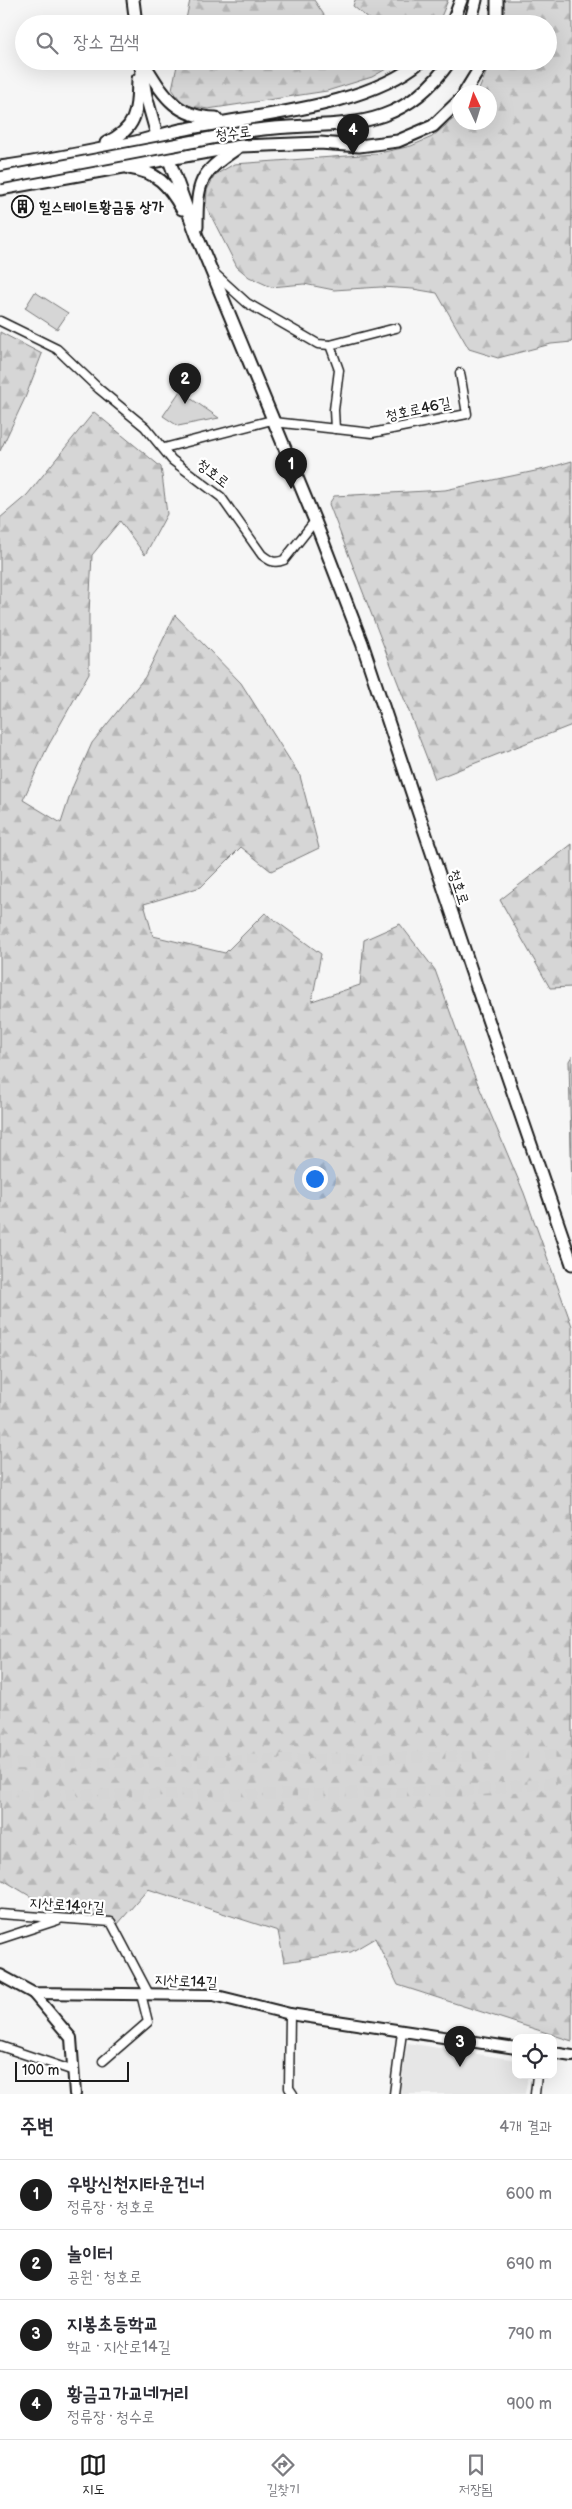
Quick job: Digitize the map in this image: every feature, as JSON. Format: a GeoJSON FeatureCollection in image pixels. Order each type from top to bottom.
{"type":"FeatureCollection","features":[{"type":"Feature","properties":{"kind":"main road"},"geometry":{"type":"LineString","coordinates":[[133,0],[135,15]]}},
{"type":"Feature","properties":{"kind":"main road"},"geometry":{"type":"LineString","coordinates":[[455,15],[461,0]]}},
{"type":"Feature","properties":{"kind":"main road"},"geometry":{"type":"LineString","coordinates":[[472,15],[476,0]]}},
{"type":"Feature","properties":{"kind":"main road"},"geometry":{"type":"LineString","coordinates":[[496,15],[497,0]]}},
{"type":"Feature","properties":{"kind":"main road"},"geometry":{"type":"LineString","coordinates":[[87,151],[122,135],[130,126],[135,116],[140,70]]}},
{"type":"Feature","properties":{"kind":"main road","name":"청호로"},"geometry":{"type":"LineString","coordinates":[[142,70],[146,96],[157,135],[315,521],[362,643],[572,1264]]}},
{"type":"Feature","properties":{"kind":"main road"},"geometry":{"type":"LineString","coordinates":[[147,70],[166,98],[178,109],[200,118],[236,119]]}},
{"type":"Feature","properties":{"kind":"main road","name":"청수로"},"geometry":{"type":"LineString","coordinates":[[0,167],[87,151],[236,119],[322,104],[371,89],[407,74],[412,70]]}},
{"type":"Feature","properties":{"kind":"main road","name":"청수로"},"geometry":{"type":"LineString","coordinates":[[0,178],[243,132],[294,126],[341,126],[380,117],[406,104],[425,91],[442,70]]}},
{"type":"Feature","properties":{"kind":"main road"},"geometry":{"type":"LineString","coordinates":[[469,85],[478,70]]}},
{"type":"Feature","properties":{"kind":"main road","name":"청수로"},"geometry":{"type":"LineString","coordinates":[[0,190],[240,146],[320,143],[359,146],[398,141],[433,126],[452,108]]}},
{"type":"Feature","properties":{"kind":"main road"},"geometry":{"type":"LineString","coordinates":[[212,124],[202,129],[199,139],[205,148],[212,151]]}},
{"type":"Feature","properties":{"kind":"main road"},"geometry":{"type":"LineString","coordinates":[[198,236],[198,194],[202,181],[209,169],[240,146]]}},
{"type":"Feature","properties":{"kind":"main road"},"geometry":{"type":"LineString","coordinates":[[87,151],[96,154],[100,159],[98,166],[93,172]]}},
{"type":"Feature","properties":{"kind":"main road"},"geometry":{"type":"LineString","coordinates":[[93,172],[125,168],[145,170],[162,180],[177,199],[198,236]]}},
{"type":"Feature","properties":{"kind":"street","name":"청호로"},"geometry":{"type":"LineString","coordinates":[[212,271],[248,303],[318,344],[330,345]]}},
{"type":"Feature","properties":{"kind":"street"},"geometry":{"type":"LineString","coordinates":[[0,321],[57,350],[99,389],[146,427],[164,448]]}},
{"type":"Feature","properties":{"kind":"street"},"geometry":{"type":"LineString","coordinates":[[335,429],[334,410],[339,370],[330,345],[396,328]]}},
{"type":"Feature","properties":{"kind":"street","name":"청호로46길"},"geometry":{"type":"LineString","coordinates":[[273,421],[372,433],[467,414],[460,373]]}},
{"type":"Feature","properties":{"kind":"street","name":"청호로"},"geometry":{"type":"LineString","coordinates":[[273,421],[164,448],[172,460],[222,497],[262,555],[270,561],[277,563],[284,560],[315,521]]}},
{"type":"Feature","properties":{"kind":"street","name":"지산로14안길"},"geometry":{"type":"LineString","coordinates":[[0,1914],[111,1922],[145,1994]]}},
{"type":"Feature","properties":{"kind":"street"},"geometry":{"type":"LineString","coordinates":[[0,1939],[61,1919]]}},
{"type":"Feature","properties":{"kind":"street","name":"지산로14길"},"geometry":{"type":"LineString","coordinates":[[0,1975],[33,1992],[213,1995],[290,2014],[512,2047]]}},
{"type":"Feature","properties":{"kind":"street"},"geometry":{"type":"LineString","coordinates":[[33,1992],[71,2038],[75,2094]]}},
{"type":"Feature","properties":{"kind":"street"},"geometry":{"type":"LineString","coordinates":[[103,2061],[148,2022],[145,1994]]}},
{"type":"Feature","properties":{"kind":"street"},"geometry":{"type":"LineString","coordinates":[[290,2014],[289,2088],[293,2094]]}},
{"type":"Feature","properties":{"kind":"street"},"geometry":{"type":"LineString","coordinates":[[394,2094],[402,2032]]}},
{"type":"Feature","properties":{"kind":"street"},"geometry":{"type":"LineString","coordinates":[[0,2046],[74,2071]]}},
{"type":"Feature","properties":{"kind":"street"},"geometry":{"type":"LineString","coordinates":[[557,2054],[572,2056]]}},
{"type":"Feature","properties":{"kind":"street"},"geometry":{"type":"LineString","coordinates":[[535,2094],[537,2079]]}},
{"type":"Feature","properties":{"kind":"shaded area"},"geometry":{"type":"Polygon","coordinates":[[[407,2043],[512,2059],[512,2079],[527,2079],[525,2094],[400,2094],[407,2043]]]}},
{"type":"Feature","properties":{"kind":"green space"},"geometry":{"type":"Polygon","coordinates":[[[190,0],[314,0],[324,15],[187,15],[190,0]]]}},
{"type":"Feature","properties":{"kind":"green space"},"geometry":{"type":"Polygon","coordinates":[[[355,0],[448,0],[442,15],[364,15],[353,6],[355,0]]]}},
{"type":"Feature","properties":{"kind":"green space"},"geometry":{"type":"Polygon","coordinates":[[[504,0],[572,0],[572,342],[551,344],[498,358],[469,349],[437,293],[381,287],[334,290],[304,284],[271,287],[249,277],[237,267],[206,206],[207,190],[215,175],[234,164],[375,154],[411,146],[432,137],[452,120],[452,130],[497,130],[497,85],[481,85],[487,70],[557,70],[557,15],[502,15],[504,0]]]}},
{"type":"Feature","properties":{"kind":"green space"},"geometry":{"type":"Polygon","coordinates":[[[176,70],[384,70],[372,77],[327,91],[208,109],[184,105],[172,89],[176,70]]]}},
{"type":"Feature","properties":{"kind":"green space"},"geometry":{"type":"Polygon","coordinates":[[[35,292],[68,313],[57,329],[25,308],[35,292]]]}},
{"type":"Feature","properties":{"kind":"green space"},"geometry":{"type":"Polygon","coordinates":[[[0,332],[42,354],[25,398],[0,451],[0,332]]]}},
{"type":"Feature","properties":{"kind":"green space"},"geometry":{"type":"Polygon","coordinates":[[[180,391],[219,418],[178,426],[163,416],[180,391]]]}},
{"type":"Feature","properties":{"kind":"green space"},"geometry":{"type":"Polygon","coordinates":[[[94,412],[161,467],[167,514],[145,555],[120,521],[92,555],[89,613],[89,673],[47,748],[23,800],[61,823],[73,786],[92,743],[145,677],[175,615],[241,683],[300,776],[319,848],[271,871],[241,847],[201,887],[144,904],[153,936],[225,953],[265,913],[321,954],[312,1001],[360,985],[364,940],[400,924],[435,970],[466,1056],[524,1193],[572,1326],[572,2041],[557,2036],[557,2034],[550,2034],[398,1985],[375,1938],[351,1952],[284,1962],[278,1931],[148,1889],[117,1925],[43,1904],[0,1878],[0,518],[27,495],[94,412]]]}},
{"type":"Feature","properties":{"kind":"green space"},"geometry":{"type":"Polygon","coordinates":[[[572,461],[572,725],[435,779],[329,504],[334,496],[445,490],[545,469],[572,461]]]}},
{"type":"Feature","properties":{"kind":"green space"},"geometry":{"type":"Polygon","coordinates":[[[572,844],[572,987],[550,988],[500,900],[572,844]]]}},
{"type":"Feature","properties":{"kind":"green space"},"geometry":{"type":"Polygon","coordinates":[[[572,1056],[572,1196],[569,1061],[572,1056]]]}},
{"type":"Feature","properties":{"kind":"tunnel"},"geometry":{"type":"LineString","coordinates":[[0,1764],[572,1755]]}},
{"type":"Feature","properties":{"kind":"tunnel"},"geometry":{"type":"LineString","coordinates":[[0,1795],[319,1794],[466,1791],[572,1781]]}},
{"type":"Feature","properties":{"kind":"place","name":"황금고가교네거리"},"geometry":{"type":"Point","coordinates":[353,155]}},
{"type":"Feature","properties":{"kind":"place","name":"힐스테이트황금동 상가"},"geometry":{"type":"Point","coordinates":[23,207]}},
{"type":"Feature","properties":{"kind":"place","name":"놀이터"},"geometry":{"type":"Point","coordinates":[185,404]}},
{"type":"Feature","properties":{"kind":"place","name":"우방신천지타운건너"},"geometry":{"type":"Point","coordinates":[291,489]}},
{"type":"Feature","properties":{"kind":"place","name":"지봉초등학교"},"geometry":{"type":"Point","coordinates":[460,2067]}}]}
